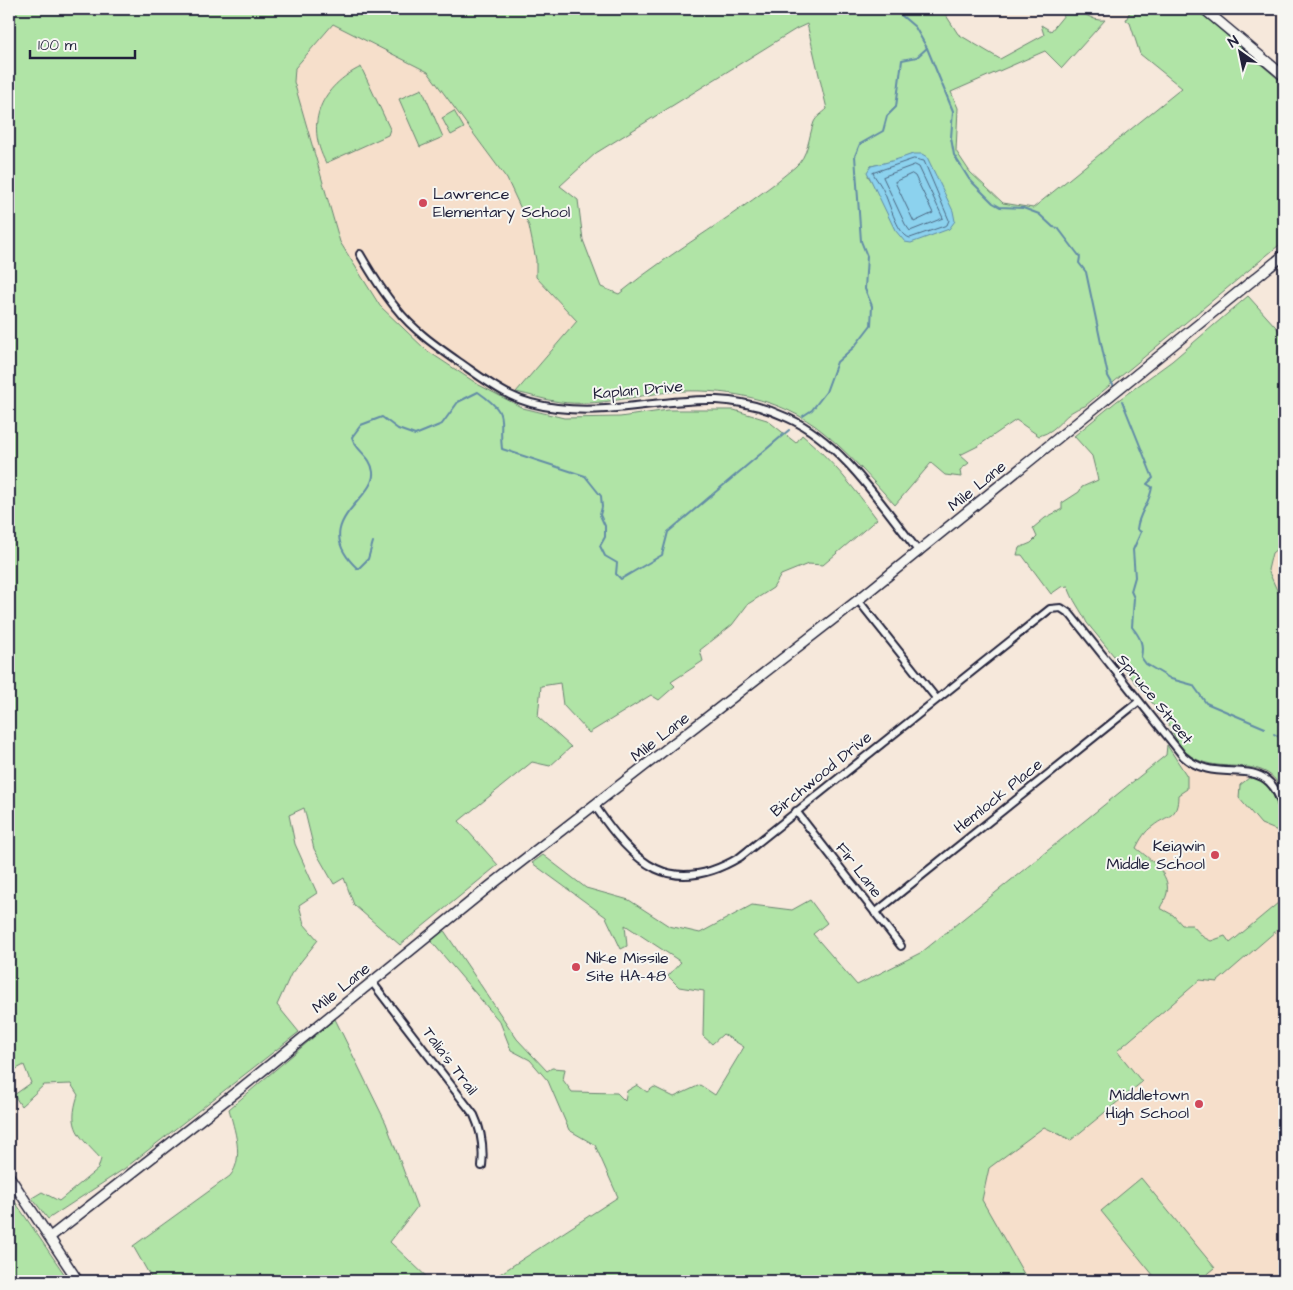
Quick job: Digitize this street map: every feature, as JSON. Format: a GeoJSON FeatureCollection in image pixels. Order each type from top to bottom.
{"type":"FeatureCollection","features":[{"type":"Feature","properties":{"kind":"street"},"geometry":{"type":"LineString","coordinates":[[1204,9],[1284,76]]}},
{"type":"Feature","properties":{"kind":"street","name":"Kaplan Drive"},"geometry":{"type":"LineString","coordinates":[[360,254],[383,292],[412,325],[440,349],[512,396],[529,402],[571,409],[606,409],[702,398],[722,400],[770,410],[790,418],[823,440],[839,455],[919,552]]}},
{"type":"Feature","properties":{"kind":"street","name":"Mile Lane"},"geometry":{"type":"LineString","coordinates":[[50,1237],[152,1159],[490,886],[919,552],[1284,255]]}},
{"type":"Feature","properties":{"kind":"street"},"geometry":{"type":"LineString","coordinates":[[858,600],[936,698]]}},
{"type":"Feature","properties":{"kind":"street","name":"Birchwood Drive"},"geometry":{"type":"LineString","coordinates":[[595,806],[618,839],[644,862],[659,869],[683,874],[706,872],[722,868],[740,856],[1050,609],[1061,608]]}},
{"type":"Feature","properties":{"kind":"street","name":"Spruce Street"},"geometry":{"type":"LineString","coordinates":[[1061,608],[1070,614],[1138,702],[1189,762],[1206,768],[1257,774],[1269,779],[1280,796],[1284,813]]}},
{"type":"Feature","properties":{"kind":"street","name":"Hemlock Place"},"geometry":{"type":"LineString","coordinates":[[875,913],[1138,702]]}},
{"type":"Feature","properties":{"kind":"street","name":"Fir Lane"},"geometry":{"type":"LineString","coordinates":[[796,811],[901,946]]}},
{"type":"Feature","properties":{"kind":"street","name":"Talia's Trail"},"geometry":{"type":"LineString","coordinates":[[372,982],[474,1115],[484,1148],[482,1166]]}},
{"type":"Feature","properties":{"kind":"street"},"geometry":{"type":"LineString","coordinates":[[9,1176],[78,1281]]}},
{"type":"Feature","properties":{"kind":"shaded area","name":"Lawrence Elementary School"},"geometry":{"type":"Polygon","coordinates":[[[333,24],[428,72],[507,179],[529,226],[536,260],[536,277],[577,321],[516,392],[498,395],[479,385],[426,350],[380,306],[340,242],[294,82],[295,68],[333,24]]]}},
{"type":"Feature","properties":{"kind":"shaded area"},"geometry":{"type":"Polygon","coordinates":[[[1284,543],[1284,606],[1268,570],[1272,553],[1284,543]]]}},
{"type":"Feature","properties":{"kind":"shaded area","name":"Keigwin Middle School"},"geometry":{"type":"Polygon","coordinates":[[[1189,755],[1210,764],[1255,768],[1267,772],[1278,781],[1284,797],[1284,898],[1230,943],[1220,940],[1211,941],[1203,937],[1192,925],[1182,925],[1173,915],[1160,908],[1167,896],[1136,848],[1140,839],[1153,826],[1172,815],[1178,795],[1187,789],[1187,776],[1179,764],[1189,755]]]}},
{"type":"Feature","properties":{"kind":"shaded area","name":"Middletown High School"},"geometry":{"type":"Polygon","coordinates":[[[1284,924],[1284,1281],[1028,1281],[982,1200],[989,1168],[1044,1127],[1071,1140],[1142,1082],[1117,1052],[1200,980],[1217,982],[1284,924]]]}},
{"type":"Feature","properties":{"kind":"green space"},"geometry":{"type":"Polygon","coordinates":[[[9,9],[942,9],[958,34],[1000,59],[1044,35],[1041,25],[1051,31],[1069,9],[1095,19],[1105,20],[1062,68],[1045,51],[951,92],[958,108],[956,151],[970,172],[1003,203],[1033,208],[1182,88],[1140,54],[1130,23],[1126,20],[1131,9],[1196,9],[1284,84],[1284,241],[1085,406],[1071,412],[1052,430],[1039,436],[1016,420],[978,446],[960,455],[969,463],[960,470],[961,477],[945,475],[931,463],[895,505],[833,440],[807,420],[770,403],[750,397],[730,393],[689,391],[601,402],[574,403],[554,401],[516,392],[577,321],[536,277],[536,260],[529,226],[507,179],[428,72],[333,24],[295,68],[294,82],[340,242],[380,306],[426,350],[479,385],[523,408],[564,418],[620,417],[668,410],[734,410],[767,420],[796,443],[802,435],[842,475],[877,519],[823,565],[808,564],[781,575],[773,588],[748,604],[732,625],[700,650],[703,661],[671,682],[675,686],[659,700],[651,695],[589,733],[563,705],[560,683],[541,686],[538,717],[571,747],[550,766],[532,762],[459,821],[498,865],[400,945],[354,905],[344,878],[334,884],[314,849],[304,808],[289,815],[295,844],[317,893],[299,905],[304,924],[318,940],[291,974],[277,1005],[299,1032],[124,1169],[48,1219],[32,1198],[42,1192],[59,1201],[98,1169],[101,1159],[77,1131],[74,1116],[78,1095],[71,1084],[44,1085],[21,1106],[14,1095],[31,1083],[24,1065],[9,1073],[9,9]],[[807,24],[596,153],[560,186],[578,200],[583,240],[601,287],[619,294],[662,261],[774,184],[800,162],[806,152],[814,122],[827,109],[807,24]],[[913,154],[896,161],[871,166],[868,176],[877,189],[895,229],[913,154]]]}},
{"type":"Feature","properties":{"kind":"green space"},"geometry":{"type":"Polygon","coordinates":[[[361,67],[390,129],[388,135],[326,163],[317,133],[317,120],[321,107],[327,95],[336,84],[361,67]]]}},
{"type":"Feature","properties":{"kind":"green space"},"geometry":{"type":"Polygon","coordinates":[[[422,89],[443,137],[420,147],[399,99],[422,89]]]}},
{"type":"Feature","properties":{"kind":"green space"},"geometry":{"type":"Polygon","coordinates":[[[454,111],[464,128],[451,135],[442,118],[454,111]]]}},
{"type":"Feature","properties":{"kind":"green space"},"geometry":{"type":"Polygon","coordinates":[[[1248,296],[1284,336],[1284,543],[1272,553],[1268,570],[1284,606],[1284,797],[1277,782],[1268,773],[1257,769],[1204,762],[1187,753],[1177,740],[1167,721],[1087,623],[1068,586],[1061,587],[1051,594],[1022,555],[1017,555],[1019,548],[1031,543],[1037,537],[1033,528],[1045,518],[1062,509],[1062,503],[1079,492],[1082,487],[1098,480],[1092,456],[1074,436],[1117,401],[1172,361],[1248,296]]]}},
{"type":"Feature","properties":{"kind":"green space"},"geometry":{"type":"Polygon","coordinates":[[[1167,745],[1187,776],[1187,789],[1178,795],[1178,803],[1174,812],[1148,830],[1136,848],[1163,873],[1166,880],[1167,893],[1160,908],[1173,915],[1182,925],[1192,925],[1203,937],[1211,941],[1225,936],[1230,943],[1284,898],[1284,924],[1217,982],[1200,980],[1117,1051],[1142,1082],[1071,1140],[1044,1127],[989,1168],[982,1200],[1028,1281],[489,1281],[618,1197],[595,1145],[569,1130],[548,1081],[530,1060],[511,1050],[500,1022],[431,941],[443,929],[517,1039],[547,1071],[552,1068],[565,1069],[563,1080],[572,1092],[617,1093],[625,1101],[627,1091],[637,1085],[647,1092],[654,1087],[674,1097],[700,1085],[715,1095],[744,1047],[723,1034],[712,1044],[703,1036],[704,991],[679,987],[668,976],[681,962],[625,925],[627,946],[621,949],[606,917],[532,863],[543,855],[586,888],[629,900],[669,926],[700,933],[752,905],[792,910],[810,900],[827,923],[813,934],[857,985],[922,952],[1166,755],[1167,745]]]}},
{"type":"Feature","properties":{"kind":"green space"},"geometry":{"type":"Polygon","coordinates":[[[1249,778],[1257,779],[1264,783],[1273,794],[1282,824],[1278,831],[1261,824],[1239,798],[1240,785],[1249,778]]]}},
{"type":"Feature","properties":{"kind":"green space"},"geometry":{"type":"Polygon","coordinates":[[[335,1019],[386,1123],[417,1207],[390,1242],[431,1281],[153,1281],[133,1246],[230,1176],[237,1161],[238,1152],[229,1109],[335,1019]]]}},
{"type":"Feature","properties":{"kind":"green space"},"geometry":{"type":"Polygon","coordinates":[[[1141,1178],[1215,1268],[1199,1281],[1158,1281],[1101,1211],[1141,1178]]]}},
{"type":"Feature","properties":{"kind":"green space"},"geometry":{"type":"Polygon","coordinates":[[[9,1193],[69,1281],[9,1281],[9,1193]]]}},
{"type":"Feature","properties":{"kind":"water"},"geometry":{"type":"Polygon","coordinates":[[[913,154],[922,154],[927,157],[953,211],[955,221],[949,229],[911,243],[905,242],[895,230],[867,172],[871,166],[913,154]]]}},
{"type":"Feature","properties":{"kind":"waterway"},"geometry":{"type":"LineString","coordinates":[[894,9],[915,27],[927,48],[953,111],[951,138],[954,155],[969,179],[993,203],[1000,207],[1023,208],[1039,214],[1053,227],[1058,228],[1080,257],[1079,263],[1086,272],[1108,376],[1113,385]]}},
{"type":"Feature","properties":{"kind":"waterway"},"geometry":{"type":"LineString","coordinates":[[803,416],[812,410],[826,392],[837,362],[854,347],[871,325],[872,306],[865,289],[867,256],[861,241],[855,156],[860,144],[883,131],[887,116],[896,107],[902,60],[917,57],[927,48]]}},
{"type":"Feature","properties":{"kind":"waterway"},"geometry":{"type":"LineString","coordinates":[[373,542],[368,559],[358,569],[344,552],[339,538],[341,525],[365,492],[371,482],[373,472],[367,457],[352,437],[361,425],[382,417],[398,429],[415,435],[442,424],[458,402],[478,392],[495,406],[499,412],[501,417],[502,449],[585,476],[601,496],[602,507],[600,515],[605,526],[605,537],[600,546],[605,556],[617,563],[616,574],[621,579],[662,555],[668,532],[789,430]]}},
{"type":"Feature","properties":{"kind":"waterway"},"geometry":{"type":"LineString","coordinates":[[1122,401],[1153,478],[1147,484],[1152,487],[1151,493],[1138,523],[1137,529],[1141,532],[1133,550],[1135,577],[1131,591],[1134,598],[1132,627],[1141,641],[1141,657],[1146,664],[1171,679],[1193,685],[1206,703],[1265,728]]}},
{"type":"Feature","properties":{"kind":"waterway"},"geometry":{"type":"LineString","coordinates":[[1274,734],[1284,740]]}},
{"type":"Feature","properties":{"kind":"place","name":"Lawrence Elementary School"},"geometry":{"type":"Point","coordinates":[423,203]}},
{"type":"Feature","properties":{"kind":"place","name":"Keigwin Middle School"},"geometry":{"type":"Point","coordinates":[1215,855]}},
{"type":"Feature","properties":{"kind":"place","name":"Nike Missile Site HA-48"},"geometry":{"type":"Point","coordinates":[576,967]}},
{"type":"Feature","properties":{"kind":"place","name":"Middletown High School"},"geometry":{"type":"Point","coordinates":[1199,1104]}}]}
